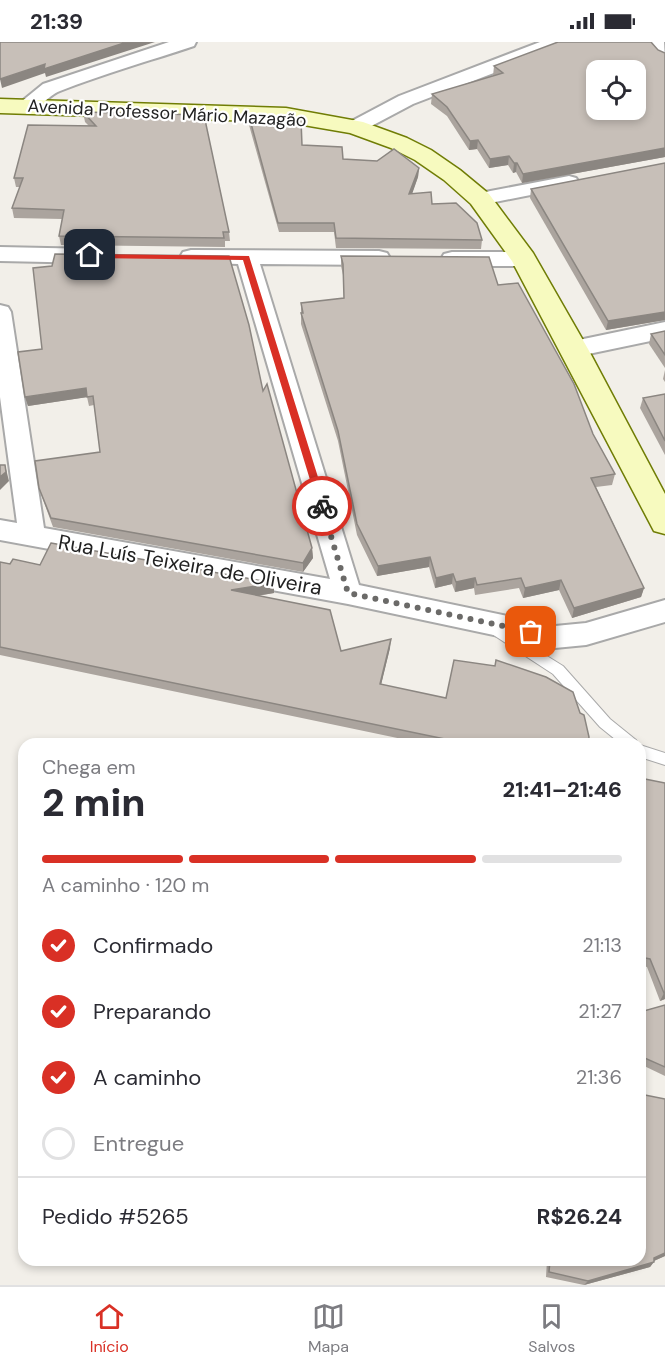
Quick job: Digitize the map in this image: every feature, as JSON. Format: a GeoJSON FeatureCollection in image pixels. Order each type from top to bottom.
{"type":"FeatureCollection","features":[{"type":"Feature","properties":{"kind":"street"},"geometry":{"type":"LineString","coordinates":[[26,106],[50,88],[187,42]]}},
{"type":"Feature","properties":{"kind":"street"},"geometry":{"type":"LineString","coordinates":[[355,127],[406,100],[557,42]]}},
{"type":"Feature","properties":{"kind":"street"},"geometry":{"type":"LineString","coordinates":[[653,42],[665,54]]}},
{"type":"Feature","properties":{"kind":"street","name":"Avenida Professor Mário Mazagão"},"geometry":{"type":"LineString","coordinates":[[0,106],[286,115],[355,127],[399,143],[423,155],[452,175],[480,200],[524,259],[574,348],[665,523]]}},
{"type":"Feature","properties":{"kind":"street"},"geometry":{"type":"LineString","coordinates":[[480,200],[584,179]]}},
{"type":"Feature","properties":{"kind":"street"},"geometry":{"type":"LineString","coordinates":[[0,254],[117,256]]}},
{"type":"Feature","properties":{"kind":"street"},"geometry":{"type":"LineString","coordinates":[[164,256],[397,258]]}},
{"type":"Feature","properties":{"kind":"street"},"geometry":{"type":"LineString","coordinates":[[246,258],[348,593]]}},
{"type":"Feature","properties":{"kind":"street"},"geometry":{"type":"LineString","coordinates":[[432,259],[524,259]]}},
{"type":"Feature","properties":{"kind":"street"},"geometry":{"type":"LineString","coordinates":[[0,312],[32,536]]}},
{"type":"Feature","properties":{"kind":"street"},"geometry":{"type":"LineString","coordinates":[[574,348],[665,330]]}},
{"type":"Feature","properties":{"kind":"street","name":"Rua Luís Teixeira de Oliveira"},"geometry":{"type":"LineString","coordinates":[[0,530],[348,593],[555,637],[585,634],[665,611]]}},
{"type":"Feature","properties":{"kind":"lane","name":"Rua Luís Teixeira de Oliveira"},"geometry":{"type":"LineString","coordinates":[[485,622],[558,670],[605,723],[624,738]]}},
{"type":"Feature","properties":{"kind":"lane"},"geometry":{"type":"LineString","coordinates":[[646,754],[665,759]]}},
{"type":"Feature","properties":{"kind":"building"},"geometry":{"type":"Polygon","coordinates":[[[0,42],[127,42],[44,69],[45,64],[0,79],[0,42]]]}},
{"type":"Feature","properties":{"kind":"building"},"geometry":{"type":"Polygon","coordinates":[[[558,42],[651,42],[658,50],[665,53],[665,148],[523,174],[517,163],[514,163],[509,156],[490,159],[478,140],[470,141],[447,107],[432,94],[503,73],[494,66],[558,42]]]}},
{"type":"Feature","properties":{"kind":"building"},"geometry":{"type":"Polygon","coordinates":[[[83,112],[204,115],[229,232],[223,232],[224,238],[59,236],[64,210],[12,208],[23,178],[14,178],[28,125],[96,126],[83,112]]]}},
{"type":"Feature","properties":{"kind":"building"},"geometry":{"type":"Polygon","coordinates":[[[249,116],[301,120],[302,145],[342,147],[343,159],[377,161],[394,149],[419,168],[409,194],[431,192],[432,204],[456,203],[477,223],[482,240],[336,238],[334,223],[278,223],[249,116]]]}},
{"type":"Feature","properties":{"kind":"building"},"geometry":{"type":"Polygon","coordinates":[[[665,163],[665,312],[608,321],[531,189],[665,163]]]}},
{"type":"Feature","properties":{"kind":"building"},"geometry":{"type":"Polygon","coordinates":[[[55,254],[229,256],[249,325],[263,391],[267,384],[312,548],[303,563],[51,518],[39,488],[35,461],[100,452],[93,396],[87,397],[86,388],[25,397],[18,352],[42,349],[33,268],[52,266],[55,254]]]}},
{"type":"Feature","properties":{"kind":"building"},"geometry":{"type":"Polygon","coordinates":[[[341,256],[489,257],[498,285],[518,283],[574,384],[593,434],[615,474],[591,478],[644,588],[574,608],[561,580],[525,588],[521,578],[477,585],[475,578],[456,582],[453,574],[436,578],[430,557],[378,566],[357,524],[338,431],[301,313],[303,313],[301,303],[344,298],[341,256]]]}},
{"type":"Feature","properties":{"kind":"building"},"geometry":{"type":"Polygon","coordinates":[[[665,331],[665,355],[651,334],[665,331]]]}},
{"type":"Feature","properties":{"kind":"building"},"geometry":{"type":"Polygon","coordinates":[[[665,394],[665,441],[643,398],[665,394]]]}},
{"type":"Feature","properties":{"kind":"building"},"geometry":{"type":"Polygon","coordinates":[[[0,465],[5,465],[6,472],[0,477],[0,465]]]}},
{"type":"Feature","properties":{"kind":"building"},"geometry":{"type":"Polygon","coordinates":[[[51,543],[274,583],[231,590],[330,610],[341,651],[391,639],[380,684],[446,698],[454,660],[495,666],[496,660],[546,677],[573,692],[580,713],[584,715],[589,738],[440,738],[0,647],[0,562],[10,564],[13,559],[40,565],[51,543]]]}},
{"type":"Feature","properties":{"kind":"building"},"geometry":{"type":"Polygon","coordinates":[[[646,779],[665,783],[665,993],[650,959],[646,958],[646,779]]]}},
{"type":"Feature","properties":{"kind":"building"},"geometry":{"type":"Polygon","coordinates":[[[665,1005],[665,1067],[646,1059],[646,1010],[665,1005]]]}},
{"type":"Feature","properties":{"kind":"building"},"geometry":{"type":"Polygon","coordinates":[[[646,1095],[665,1099],[665,1253],[654,1258],[654,1262],[646,1264],[646,1095]]]}},
{"type":"Feature","properties":{"kind":"building"},"geometry":{"type":"Polygon","coordinates":[[[550,1266],[640,1266],[588,1281],[549,1272],[550,1266]]]}},
{"type":"Feature","properties":{"kind":"way so far"},"geometry":{"type":"LineString","coordinates":[[322,506],[348,593],[531,632]]}},
{"type":"Feature","properties":{"kind":"route"},"geometry":{"type":"LineString","coordinates":[[90,255],[246,258],[322,506]]}}]}
